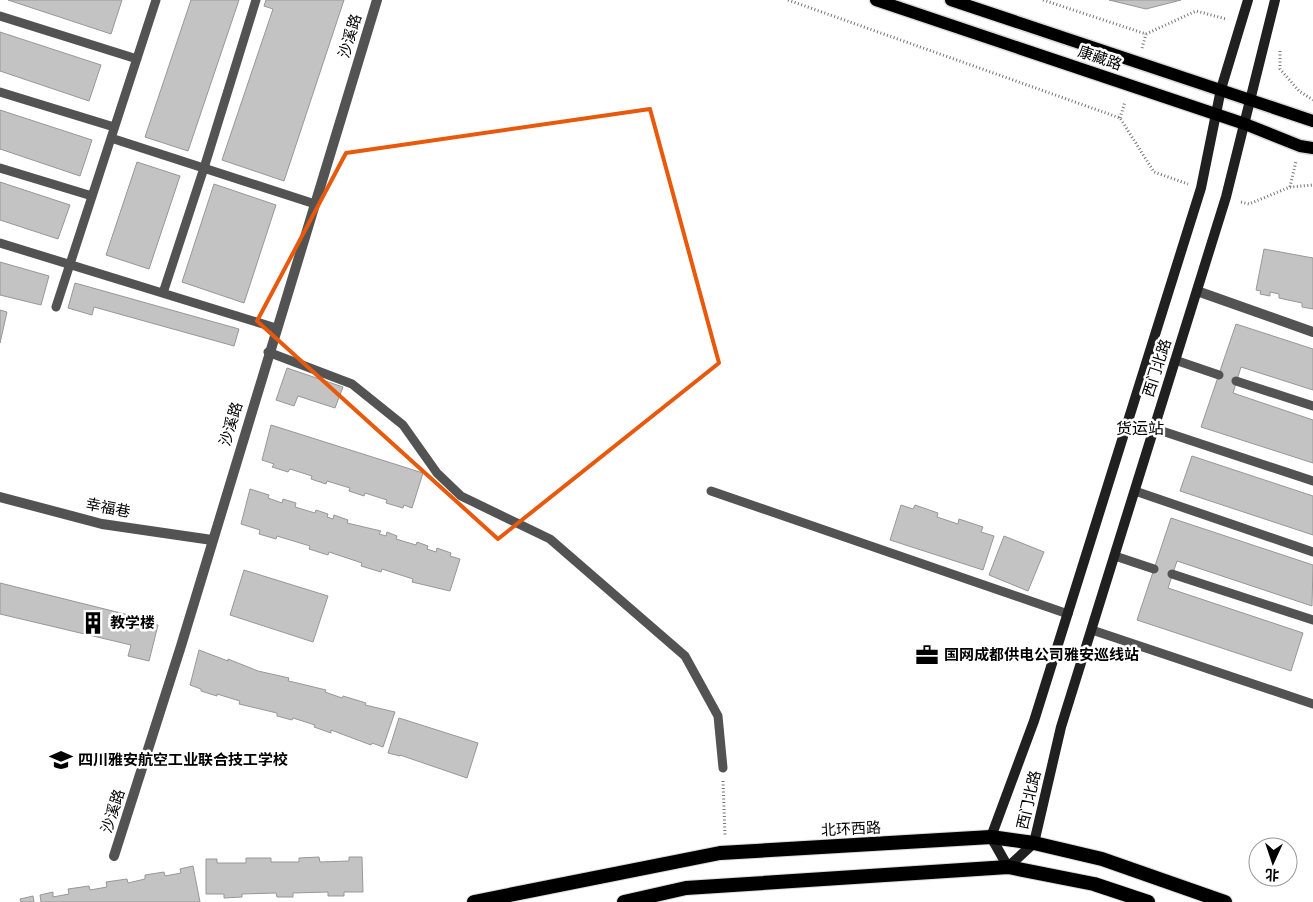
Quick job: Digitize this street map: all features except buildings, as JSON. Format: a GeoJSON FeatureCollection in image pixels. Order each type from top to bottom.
{"type":"FeatureCollection","features":[{"type":"Feature","properties":{"kind":"highway","name":"北环西路"},"geometry":{"type":"LineString","coordinates":[[474,902],[726,853],[992,837],[1034,843],[1102,859],[1225,902]]}},
{"type":"Feature","properties":{"kind":"highway"},"geometry":{"type":"LineString","coordinates":[[624,902],[686,888],[1008,867],[1094,884],[1122,898],[1148,902]]}},
{"type":"Feature","properties":{"kind":"main road","name":"康藏路"},"geometry":{"type":"LineString","coordinates":[[876,0],[1245,124],[1300,146],[1313,148]]}},
{"type":"Feature","properties":{"kind":"main road","name":"康藏路"},"geometry":{"type":"LineString","coordinates":[[951,0],[1313,121]]}},
{"type":"Feature","properties":{"kind":"main road","name":"西门北路"},"geometry":{"type":"LineString","coordinates":[[992,837],[1034,721],[1201,188],[1221,89],[1248,0]]}},
{"type":"Feature","properties":{"kind":"main road","name":"西门北路"},"geometry":{"type":"LineString","coordinates":[[1008,867],[1034,843],[1061,727],[1226,197],[1275,0]]}},
{"type":"Feature","properties":{"kind":"main road"},"geometry":{"type":"LineString","coordinates":[[992,837],[1008,867]]}},
{"type":"Feature","properties":{"kind":"street","name":"沙溪路"},"geometry":{"type":"LineString","coordinates":[[114,856],[376,0]]}},
{"type":"Feature","properties":{"kind":"street"},"geometry":{"type":"LineString","coordinates":[[1197,291],[1313,332]]}},
{"type":"Feature","properties":{"kind":"street","name":"幸福巷"},"geometry":{"type":"LineString","coordinates":[[0,497],[102,524],[212,540]]}},
{"type":"Feature","properties":{"kind":"lane"},"geometry":{"type":"LineString","coordinates":[[56,307],[156,0]]}},
{"type":"Feature","properties":{"kind":"lane"},"geometry":{"type":"LineString","coordinates":[[163,293],[256,0]]}},
{"type":"Feature","properties":{"kind":"lane"},"geometry":{"type":"LineString","coordinates":[[0,16],[137,59]]}},
{"type":"Feature","properties":{"kind":"lane"},"geometry":{"type":"LineString","coordinates":[[0,92],[114,127]]}},
{"type":"Feature","properties":{"kind":"lane"},"geometry":{"type":"LineString","coordinates":[[111,138],[315,204]]}},
{"type":"Feature","properties":{"kind":"lane"},"geometry":{"type":"LineString","coordinates":[[0,168],[92,196]]}},
{"type":"Feature","properties":{"kind":"lane"},"geometry":{"type":"LineString","coordinates":[[0,243],[276,328]]}},
{"type":"Feature","properties":{"kind":"lane"},"geometry":{"type":"LineString","coordinates":[[268,352],[352,384],[403,424],[437,473],[461,496],[550,540],[685,656],[718,716],[723,768]]}},
{"type":"Feature","properties":{"kind":"lane"},"geometry":{"type":"LineString","coordinates":[[1175,360],[1219,375]]}},
{"type":"Feature","properties":{"kind":"lane"},"geometry":{"type":"LineString","coordinates":[[1236,381],[1313,406]]}},
{"type":"Feature","properties":{"kind":"lane"},"geometry":{"type":"LineString","coordinates":[[1153,428],[1313,481]]}},
{"type":"Feature","properties":{"kind":"lane"},"geometry":{"type":"LineString","coordinates":[[712,491],[1068,614]]}},
{"type":"Feature","properties":{"kind":"lane"},"geometry":{"type":"LineString","coordinates":[[1135,491],[1313,552]]}},
{"type":"Feature","properties":{"kind":"lane"},"geometry":{"type":"LineString","coordinates":[[1115,556],[1154,569]]}},
{"type":"Feature","properties":{"kind":"lane"},"geometry":{"type":"LineString","coordinates":[[1172,574],[1313,620]]}},
{"type":"Feature","properties":{"kind":"lane"},"geometry":{"type":"LineString","coordinates":[[1092,630],[1312,701]]}},
{"type":"Feature","properties":{"kind":"path"},"geometry":{"type":"LineString","coordinates":[[788,0],[1120,118],[1154,172]]}},
{"type":"Feature","properties":{"kind":"path"},"geometry":{"type":"LineString","coordinates":[[1043,0],[1146,34],[1196,11]]}},
{"type":"Feature","properties":{"kind":"path"},"geometry":{"type":"LineString","coordinates":[[1281,43],[1280,69],[1299,91],[1313,100]]}},
{"type":"Feature","properties":{"kind":"path"},"geometry":{"type":"LineString","coordinates":[[1249,204],[1290,187],[1313,185]]}},
{"type":"Feature","properties":{"kind":"path"},"geometry":{"type":"LineString","coordinates":[[723,768],[726,853]]}},
{"type":"Feature","properties":{"kind":"highlighted area"},"geometry":{"type":"Polygon","coordinates":[[[650,109],[719,363],[498,539],[257,321],[346,153],[650,109]]]}},
{"type":"Feature","properties":{"kind":"place","name":"教学楼"},"geometry":{"type":"Point","coordinates":[93,623]}},
{"type":"Feature","properties":{"kind":"place","name":"国网成都供电公司雅安巡线站"},"geometry":{"type":"Point","coordinates":[927,655]}},
{"type":"Feature","properties":{"kind":"place","name":"四川雅安航空工业联合技工学校"},"geometry":{"type":"Point","coordinates":[61,760]}},
{"type":"Feature","properties":{"kind":"district","name":"货运站"},"geometry":{"type":"Point","coordinates":[1140,428]}}]}
